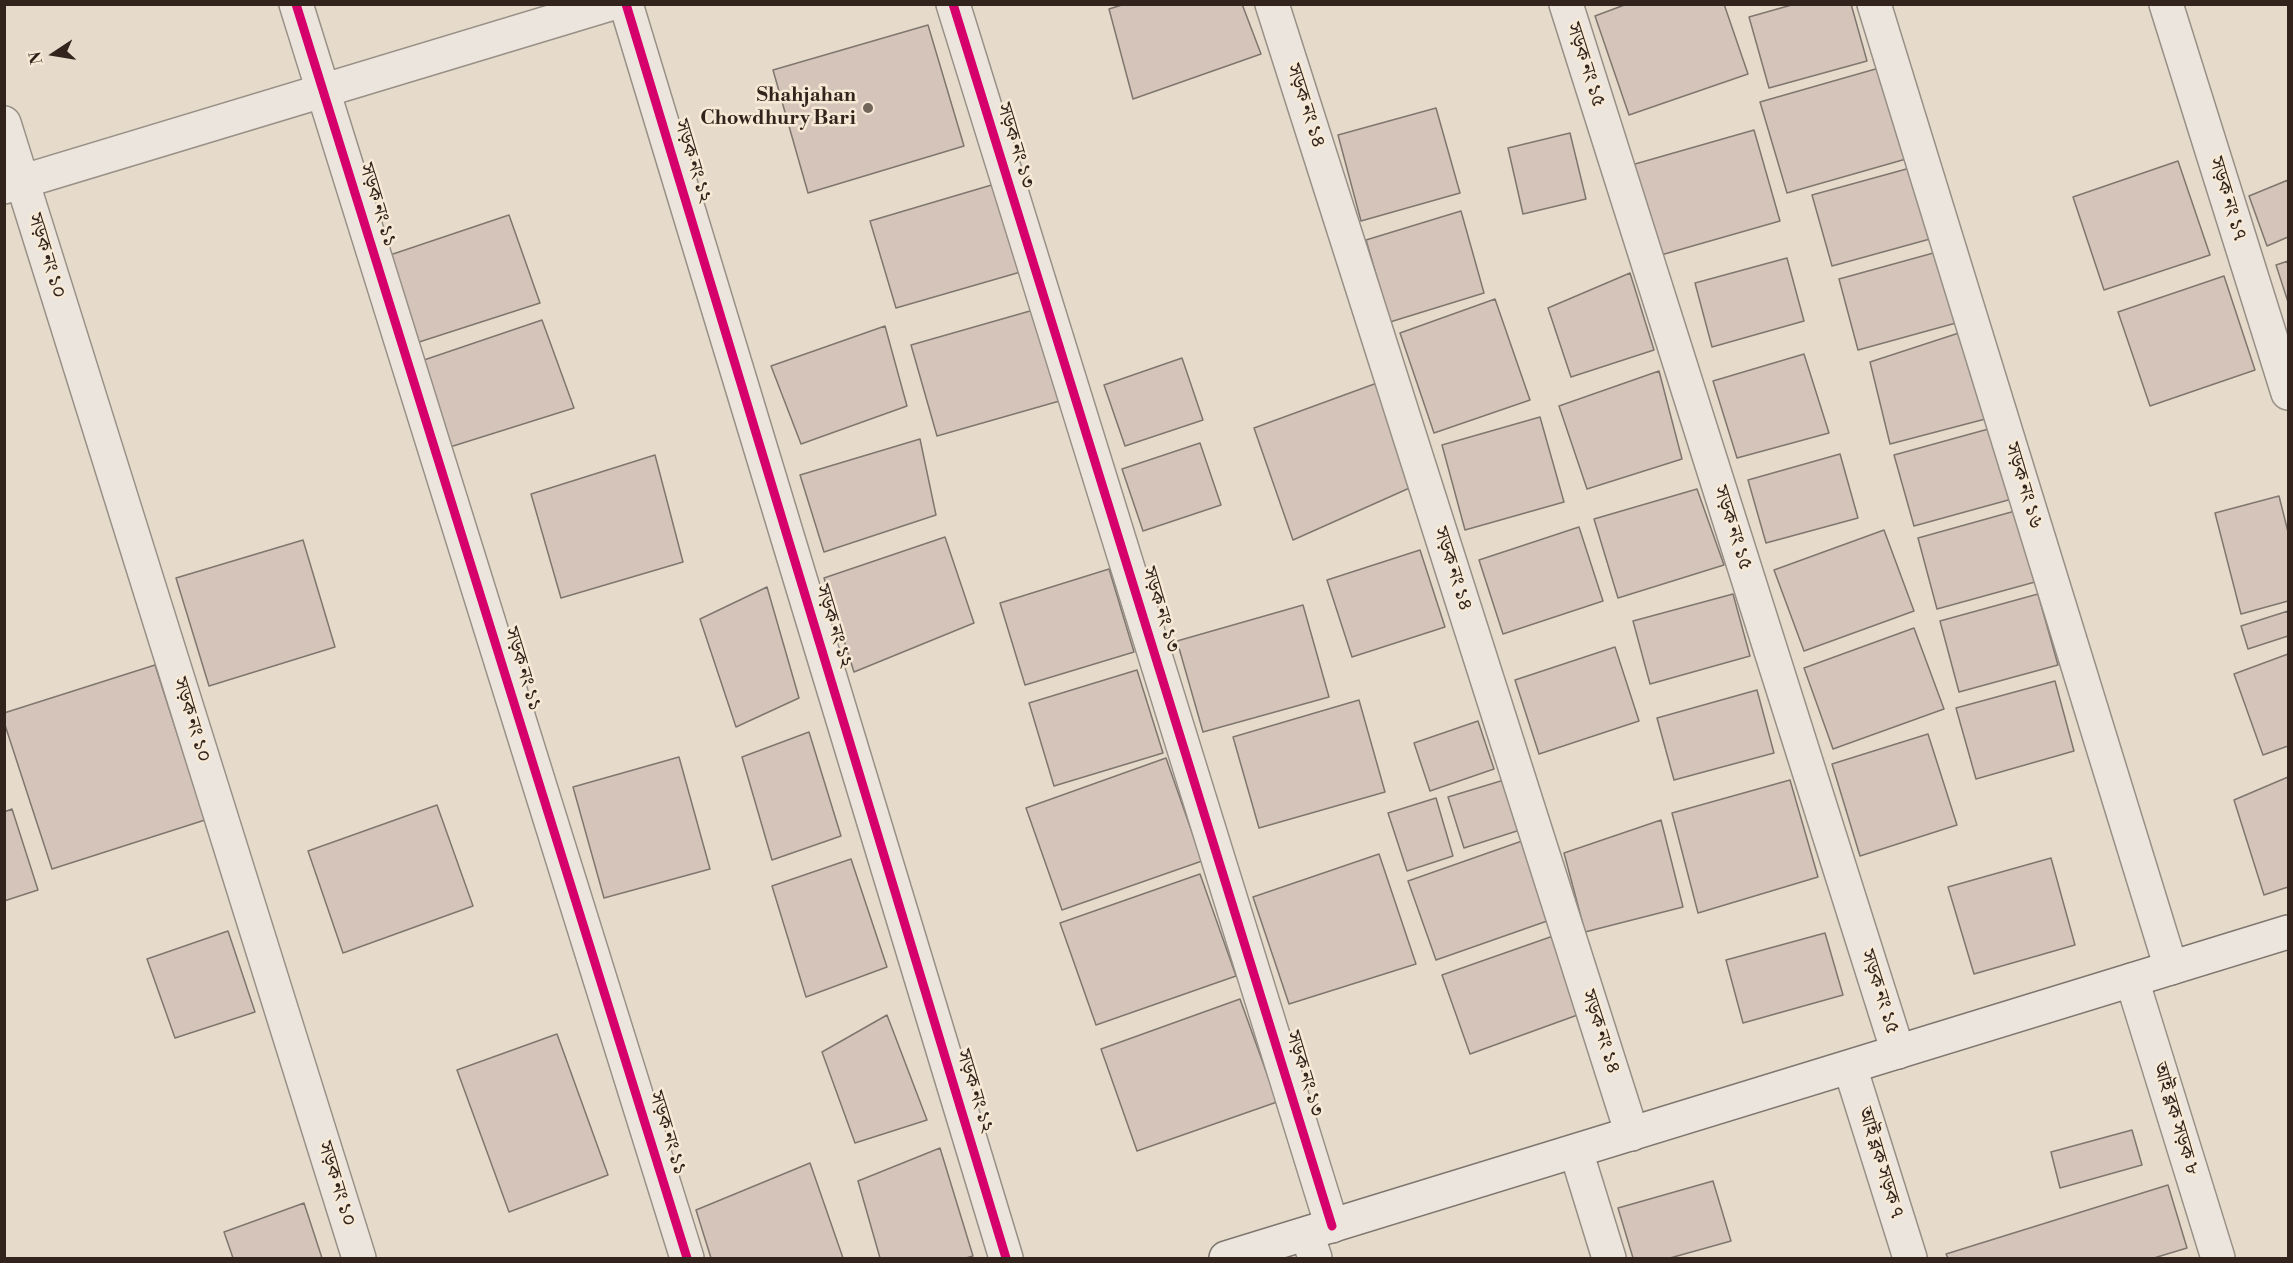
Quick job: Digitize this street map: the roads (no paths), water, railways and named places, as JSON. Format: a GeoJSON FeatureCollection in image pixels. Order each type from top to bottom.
{"type":"FeatureCollection","features":[{"type":"Feature","properties":{"kind":"street"},"geometry":{"type":"LineString","coordinates":[[296,4],[323,91]]}},
{"type":"Feature","properties":{"kind":"street"},"geometry":{"type":"LineString","coordinates":[[14,184],[610,4]]}},
{"type":"Feature","properties":{"kind":"street","name":"সড়ক নং ১২"},"geometry":{"type":"LineString","coordinates":[[626,4],[1006,1258]]}},
{"type":"Feature","properties":{"kind":"street","name":"সড়ক নং ১৩"},"geometry":{"type":"LineString","coordinates":[[952,4],[1318,1239]]}},
{"type":"Feature","properties":{"kind":"street","name":"সড়ক নং ১৪"},"geometry":{"type":"LineString","coordinates":[[1272,4],[1632,1134]]}},
{"type":"Feature","properties":{"kind":"street","name":"সড়ক নং ১৫"},"geometry":{"type":"LineString","coordinates":[[1566,4],[1898,1052]]}},
{"type":"Feature","properties":{"kind":"street","name":"সড়ক নং ১৬"},"geometry":{"type":"LineString","coordinates":[[1874,4],[2171,968]]}},
{"type":"Feature","properties":{"kind":"street","name":"সড়ক নং ১৭"},"geometry":{"type":"LineString","coordinates":[[2166,4],[2289,393]]}},
{"type":"Feature","properties":{"kind":"street","name":"সড়ক নং ১১"},"geometry":{"type":"LineString","coordinates":[[323,91],[687,1258]]}},
{"type":"Feature","properties":{"kind":"street","name":"সড়ক নং ১০"},"geometry":{"type":"LineString","coordinates":[[4,123],[14,184],[359,1258]]}},
{"type":"Feature","properties":{"kind":"street"},"geometry":{"type":"LineString","coordinates":[[1226,1258],[1318,1239],[1576,1151],[2289,932]]}},
{"type":"Feature","properties":{"kind":"street","name":"আই ব্লক সড়ক ৮"},"geometry":{"type":"LineString","coordinates":[[2132,980],[2218,1258]]}},
{"type":"Feature","properties":{"kind":"street","name":"আই ব্লক সড়ক ৭"},"geometry":{"type":"LineString","coordinates":[[1850,1067],[1910,1258]]}},
{"type":"Feature","properties":{"kind":"street"},"geometry":{"type":"LineString","coordinates":[[1576,1151],[1609,1258]]}},
{"type":"Feature","properties":{"kind":"place","name":"Shahjahan Chowdhury Bari"},"geometry":{"type":"Point","coordinates":[868,108]}}]}
